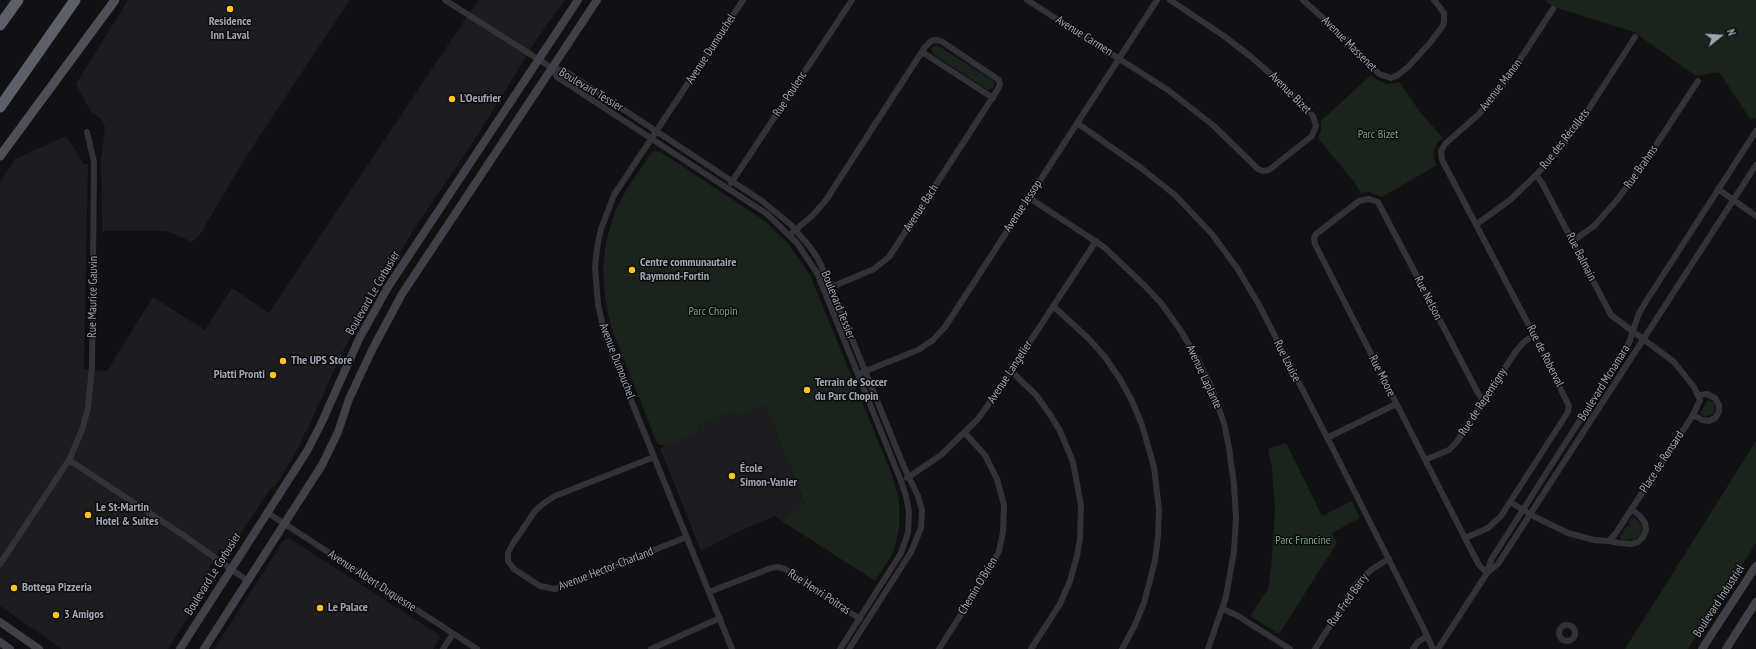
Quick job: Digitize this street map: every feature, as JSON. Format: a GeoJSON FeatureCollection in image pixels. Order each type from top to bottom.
{"type":"FeatureCollection","features":[{"type":"Feature","properties":{"kind":"highway"},"geometry":{"type":"LineString","coordinates":[[0,26],[18,0]]}},
{"type":"Feature","properties":{"kind":"highway"},"geometry":{"type":"LineString","coordinates":[[0,107],[76,0]]}},
{"type":"Feature","properties":{"kind":"main road"},"geometry":{"type":"LineString","coordinates":[[0,156],[115,0]]}},
{"type":"Feature","properties":{"kind":"street","name":"Boulevard Tessier"},"geometry":{"type":"LineString","coordinates":[[445,0],[552,68],[565,72],[770,206],[796,230],[818,259],[832,287],[865,372],[921,505],[922,518],[920,533],[904,563],[849,649]]}},
{"type":"Feature","properties":{"kind":"street","name":"Boulevard Le Corbusier"},"geometry":{"type":"LineString","coordinates":[[180,649],[258,525],[268,513],[313,440],[359,339],[379,302],[578,0]]}},
{"type":"Feature","properties":{"kind":"street"},"geometry":{"type":"LineString","coordinates":[[204,649],[326,457],[338,432],[350,399],[369,356],[402,294],[597,0]]}},
{"type":"Feature","properties":{"kind":"street","name":"Avenue Dumouchel"},"geometry":{"type":"LineString","coordinates":[[732,649],[603,329],[598,304],[595,267],[599,235],[608,207],[619,186],[743,0]]}},
{"type":"Feature","properties":{"kind":"street","name":"Rue Poulenc"},"geometry":{"type":"LineString","coordinates":[[728,188],[852,0]]}},
{"type":"Feature","properties":{"kind":"street","name":"Avenue Carmen"},"geometry":{"type":"LineString","coordinates":[[1027,0],[1120,59]]}},
{"type":"Feature","properties":{"kind":"street"},"geometry":{"type":"LineString","coordinates":[[1038,7],[1042,0]]}},
{"type":"Feature","properties":{"kind":"street","name":"Avenue Jessop"},"geometry":{"type":"LineString","coordinates":[[858,375],[918,350],[938,336],[949,322],[1028,197],[1120,59],[1156,0]]}},
{"type":"Feature","properties":{"kind":"street","name":"Avenue Bizet"},"geometry":{"type":"LineString","coordinates":[[1120,59],[1190,106],[1222,134],[1259,170],[1269,170],[1312,136],[1316,126],[1313,116],[1281,83],[1224,36],[1170,0]]}},
{"type":"Feature","properties":{"kind":"street","name":"Avenue Massenet"},"geometry":{"type":"LineString","coordinates":[[1303,0],[1341,34],[1379,74],[1391,78],[1398,75],[1408,67],[1442,27],[1444,22],[1444,13],[1434,0]]}},
{"type":"Feature","properties":{"kind":"street","name":"Avenue Manon"},"geometry":{"type":"LineString","coordinates":[[1440,153],[1443,147],[1476,117],[1497,93],[1553,9]]}},
{"type":"Feature","properties":{"kind":"street","name":"Rue des Récollets"},"geometry":{"type":"LineString","coordinates":[[1477,224],[1504,206],[1536,175],[1573,131],[1635,37]]}},
{"type":"Feature","properties":{"kind":"street","name":"Avenue Bach"},"geometry":{"type":"LineString","coordinates":[[790,235],[819,209],[830,195],[922,52],[931,41],[941,41],[997,79],[999,82],[999,88],[993,98],[889,257],[874,269],[824,290]]}},
{"type":"Feature","properties":{"kind":"street"},"geometry":{"type":"LineString","coordinates":[[922,52],[993,98]]}},
{"type":"Feature","properties":{"kind":"street","name":"Boulevard Tessier"},"geometry":{"type":"LineString","coordinates":[[552,68],[557,77],[767,214],[790,235],[810,262],[824,290],[901,481],[908,501],[909,514],[909,528],[904,546],[894,565],[840,649]]}},
{"type":"Feature","properties":{"kind":"street","name":"Rue Brahms"},"geometry":{"type":"LineString","coordinates":[[1573,242],[1594,226],[1621,195],[1648,159],[1698,81]]}},
{"type":"Feature","properties":{"kind":"street","name":"Rue Louise"},"geometry":{"type":"LineString","coordinates":[[1077,123],[1162,184],[1187,207],[1217,241],[1252,293],[1389,559],[1433,649]]}},
{"type":"Feature","properties":{"kind":"street","name":"Boulevard Mcnamara"},"geometry":{"type":"LineString","coordinates":[[1438,649],[1487,573],[1491,560],[1522,510],[1629,343],[1643,306],[1756,131]]}},
{"type":"Feature","properties":{"kind":"street","name":"Rue Maurice Gauvin"},"geometry":{"type":"LineString","coordinates":[[0,564],[69,460],[86,415],[92,377],[94,162],[87,132]]}},
{"type":"Feature","properties":{"kind":"street","name":"Rue de Roberval"},"geometry":{"type":"LineString","coordinates":[[1440,153],[1442,160],[1477,224],[1568,402],[1569,408],[1501,516],[1491,526],[1465,538]]}},
{"type":"Feature","properties":{"kind":"street","name":"Boulevard Mcnamara"},"geometry":{"type":"LineString","coordinates":[[1487,573],[1498,564],[1756,165]]}},
{"type":"Feature","properties":{"kind":"street","name":"Rue Balmain"},"geometry":{"type":"LineString","coordinates":[[1536,175],[1542,183],[1611,315],[1633,333]]}},
{"type":"Feature","properties":{"kind":"street"},"geometry":{"type":"LineString","coordinates":[[1718,190],[1756,216]]}},
{"type":"Feature","properties":{"kind":"street","name":"Avenue Laplante"},"geometry":{"type":"LineString","coordinates":[[1028,197],[1096,241],[1126,266],[1168,312],[1198,360],[1218,404],[1229,448],[1234,481],[1236,510],[1233,557],[1223,609],[1208,649]]}},
{"type":"Feature","properties":{"kind":"street","name":"Rue Nelson"},"geometry":{"type":"LineString","coordinates":[[1369,199],[1378,202],[1382,209],[1483,401]]}},
{"type":"Feature","properties":{"kind":"street","name":"Rue Moore"},"geometry":{"type":"LineString","coordinates":[[1369,199],[1357,203],[1318,232],[1314,236],[1314,241],[1479,566],[1487,573]]}},
{"type":"Feature","properties":{"kind":"street","name":"Avenue Langelier"},"geometry":{"type":"LineString","coordinates":[[901,481],[936,459],[965,433],[989,404],[1096,241]]}},
{"type":"Feature","properties":{"kind":"street"},"geometry":{"type":"LineString","coordinates":[[1054,306],[1088,338],[1108,361],[1120,379],[1139,417],[1148,442],[1154,467],[1159,510],[1155,561],[1142,607],[1122,649]]}},
{"type":"Feature","properties":{"kind":"street"},"geometry":{"type":"LineString","coordinates":[[1633,333],[1674,362],[1698,395],[1707,394],[1715,398],[1720,405],[1719,412],[1715,418],[1709,421],[1702,420],[1693,415]]}},
{"type":"Feature","properties":{"kind":"street","name":"Rue de Repentigny"},"geometry":{"type":"LineString","coordinates":[[1425,460],[1454,446],[1519,348],[1534,335]]}},
{"type":"Feature","properties":{"kind":"street"},"geometry":{"type":"LineString","coordinates":[[1011,371],[1038,398],[1060,431],[1073,462],[1081,505],[1079,543],[1070,581],[1055,612],[1031,649]]}},
{"type":"Feature","properties":{"kind":"street","name":"Place de Ronsard"},"geometry":{"type":"LineString","coordinates":[[1610,541],[1693,415],[1700,402],[1698,395]]}},
{"type":"Feature","properties":{"kind":"street"},"geometry":{"type":"LineString","coordinates":[[1327,438],[1396,404]]}},
{"type":"Feature","properties":{"kind":"street","name":"Chemin O'Brien"},"geometry":{"type":"LineString","coordinates":[[939,649],[990,569],[999,551],[1003,532],[1004,505],[998,479],[985,455],[965,433]]}},
{"type":"Feature","properties":{"kind":"street","name":"Avenue Hector-Charland"},"geometry":{"type":"LineString","coordinates":[[654,456],[555,496],[544,502],[535,511],[512,545],[508,553],[508,561],[514,569],[540,586],[555,589],[687,537]]}},
{"type":"Feature","properties":{"kind":"street"},"geometry":{"type":"LineString","coordinates":[[69,460],[183,535],[248,581]]}},
{"type":"Feature","properties":{"kind":"street"},"geometry":{"type":"LineString","coordinates":[[1510,502],[1522,510],[1574,536],[1602,542],[1610,541],[1631,544],[1638,542],[1643,537],[1646,530],[1645,523],[1640,516],[1631,509]]}},
{"type":"Feature","properties":{"kind":"street","name":"Avenue Albert Duquesne"},"geometry":{"type":"LineString","coordinates":[[268,513],[284,525],[477,649]]}},
{"type":"Feature","properties":{"kind":"street","name":"Rue Fred Barry"},"geometry":{"type":"LineString","coordinates":[[1315,649],[1359,581],[1372,569],[1389,559]]}},
{"type":"Feature","properties":{"kind":"street","name":"Boulevard Industriel"},"geometry":{"type":"LineString","coordinates":[[1702,649],[1756,566]]}},
{"type":"Feature","properties":{"kind":"street","name":"Rue Henri Poitras"},"geometry":{"type":"LineString","coordinates":[[709,592],[771,568],[778,567],[785,569],[860,619]]}},
{"type":"Feature","properties":{"kind":"street"},"geometry":{"type":"LineString","coordinates":[[1726,649],[1756,602]]}},
{"type":"Feature","properties":{"kind":"street"},"geometry":{"type":"LineString","coordinates":[[1223,609],[1238,616],[1290,649]]}},
{"type":"Feature","properties":{"kind":"street"},"geometry":{"type":"LineString","coordinates":[[651,649],[720,618]]}},
{"type":"Feature","properties":{"kind":"street"},"geometry":{"type":"LineString","coordinates":[[0,622],[39,649]]}},
{"type":"Feature","properties":{"kind":"street"},"geometry":{"type":"LineString","coordinates":[[443,649],[453,634]]}},
{"type":"Feature","properties":{"kind":"street"},"geometry":{"type":"LineString","coordinates":[[1413,649],[1418,642],[1427,636]]}},
{"type":"Feature","properties":{"kind":"street"},"geometry":{"type":"LineString","coordinates":[[0,642],[10,649]]}},
{"type":"Feature","properties":{"kind":"shaded area"},"geometry":{"type":"Polygon","coordinates":[[[128,0],[350,0],[247,155],[199,236],[192,242],[167,231],[102,231],[101,161],[105,127],[101,119],[91,112],[76,84],[128,0]]]}},
{"type":"Feature","properties":{"kind":"shaded area"},"geometry":{"type":"Polygon","coordinates":[[[478,0],[565,0],[537,39],[477,136],[413,231],[371,300],[343,351],[300,445],[275,487],[271,488],[230,549],[225,552],[220,550],[209,568],[213,575],[212,579],[168,649],[62,649],[0,606],[0,182],[15,159],[66,136],[84,164],[88,164],[84,369],[107,371],[153,297],[205,330],[232,288],[269,313],[478,0]]]}},
{"type":"Feature","properties":{"kind":"shaded area","name":"École Simon-Vanier"},"geometry":{"type":"Polygon","coordinates":[[[765,406],[805,505],[782,521],[775,516],[740,531],[701,551],[660,448],[699,432],[697,426],[735,411],[737,417],[765,406]]]}},
{"type":"Feature","properties":{"kind":"shaded area"},"geometry":{"type":"Polygon","coordinates":[[[289,538],[438,634],[440,638],[433,649],[214,649],[284,540],[289,538]]]}},
{"type":"Feature","properties":{"kind":"green space"},"geometry":{"type":"Polygon","coordinates":[[[1544,0],[1756,0],[1756,118],[1751,120],[1719,72],[1696,76],[1634,32],[1554,7],[1544,0]]]}},
{"type":"Feature","properties":{"kind":"green space"},"geometry":{"type":"Polygon","coordinates":[[[937,45],[992,80],[994,84],[993,88],[988,90],[933,54],[931,48],[937,45]]]}},
{"type":"Feature","properties":{"kind":"green space","name":"Parc Bizet"},"geometry":{"type":"Polygon","coordinates":[[[1371,75],[1377,80],[1386,84],[1399,82],[1420,112],[1443,138],[1437,143],[1434,150],[1434,159],[1437,165],[1382,197],[1369,192],[1361,193],[1355,183],[1318,138],[1321,130],[1321,121],[1371,75]]]}},
{"type":"Feature","properties":{"kind":"green space","name":"Parc Chopin"},"geometry":{"type":"Polygon","coordinates":[[[652,152],[661,152],[765,221],[788,243],[810,275],[892,475],[899,499],[899,528],[893,553],[875,581],[782,521],[805,504],[765,406],[737,417],[735,411],[697,426],[699,432],[667,446],[657,443],[611,327],[605,299],[603,269],[606,242],[615,211],[628,187],[649,156],[652,152]]]}},
{"type":"Feature","properties":{"kind":"green space"},"geometry":{"type":"Polygon","coordinates":[[[1708,400],[1714,403],[1715,410],[1713,414],[1705,417],[1700,413],[1708,400]]]}},
{"type":"Feature","properties":{"kind":"green space"},"geometry":{"type":"Polygon","coordinates":[[[1756,441],[1756,543],[1688,649],[1625,649],[1756,441]]]}},
{"type":"Feature","properties":{"kind":"green space","name":"Parc Francine"},"geometry":{"type":"Polygon","coordinates":[[[1286,443],[1322,516],[1352,501],[1360,518],[1332,533],[1337,543],[1279,634],[1250,616],[1268,589],[1271,569],[1275,509],[1272,468],[1268,449],[1286,443]]]}},
{"type":"Feature","properties":{"kind":"green space"},"geometry":{"type":"Polygon","coordinates":[[[1634,517],[1643,526],[1641,534],[1635,539],[1622,540],[1620,536],[1627,526],[1629,527],[1630,524],[1628,523],[1631,518],[1634,517]]]}},
{"type":"Feature","properties":{"kind":"place","name":"Residence Inn Laval"},"geometry":{"type":"Point","coordinates":[230,9]}},
{"type":"Feature","properties":{"kind":"place","name":"L'Oeufrier"},"geometry":{"type":"Point","coordinates":[452,99]}},
{"type":"Feature","properties":{"kind":"place","name":"Centre communautaire Raymond-Fortin"},"geometry":{"type":"Point","coordinates":[632,270]}},
{"type":"Feature","properties":{"kind":"place","name":"The UPS Store"},"geometry":{"type":"Point","coordinates":[283,361]}},
{"type":"Feature","properties":{"kind":"place","name":"Piatti Pronti"},"geometry":{"type":"Point","coordinates":[273,375]}},
{"type":"Feature","properties":{"kind":"place","name":"Terrain de Soccer du Parc Chopin"},"geometry":{"type":"Point","coordinates":[807,390]}},
{"type":"Feature","properties":{"kind":"place","name":"École Simon-Vanier"},"geometry":{"type":"Point","coordinates":[732,476]}},
{"type":"Feature","properties":{"kind":"place","name":"Le St-Martin Hotel & Suites"},"geometry":{"type":"Point","coordinates":[88,515]}},
{"type":"Feature","properties":{"kind":"place","name":"Bottega Pizzeria"},"geometry":{"type":"Point","coordinates":[14,588]}},
{"type":"Feature","properties":{"kind":"place","name":"Le Palace"},"geometry":{"type":"Point","coordinates":[320,608]}},
{"type":"Feature","properties":{"kind":"place","name":"3 Amigos"},"geometry":{"type":"Point","coordinates":[56,615]}}]}
